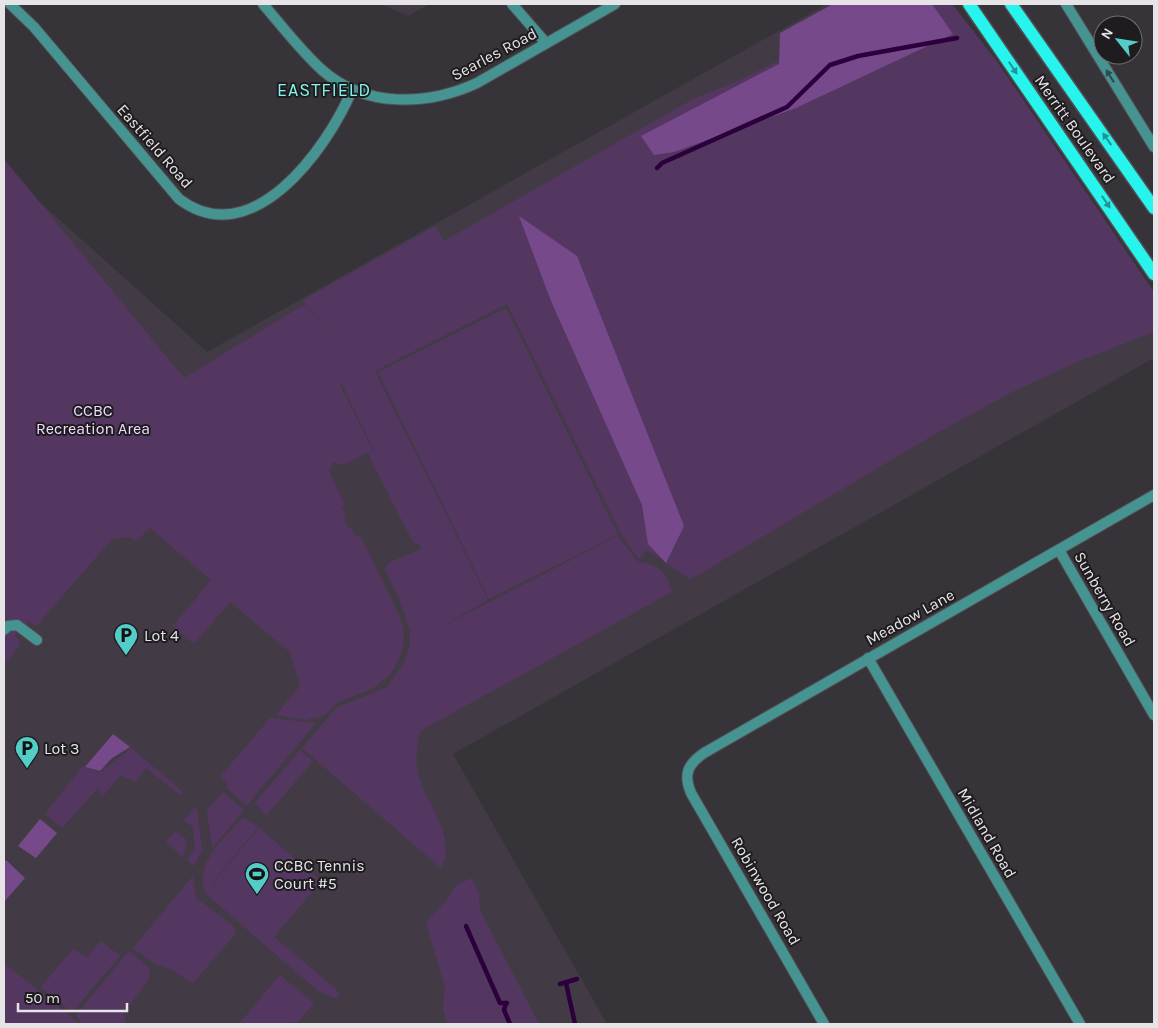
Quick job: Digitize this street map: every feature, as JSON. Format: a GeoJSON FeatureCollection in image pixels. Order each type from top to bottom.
{"type":"FeatureCollection","features":[{"type":"Feature","properties":{"kind":"main road","name":"Merritt Boulevard"},"geometry":{"type":"LineString","coordinates":[[969,4],[1154,274]]}},
{"type":"Feature","properties":{"kind":"main road","name":"Merritt Boulevard"},"geometry":{"type":"LineString","coordinates":[[1012,4],[1154,208]]}},
{"type":"Feature","properties":{"kind":"street","name":"Eastfield Road"},"geometry":{"type":"LineString","coordinates":[[10,4],[34,27],[179,199],[192,209],[207,215],[222,216],[239,213],[280,190],[303,169],[323,145],[335,126],[352,90]]}},
{"type":"Feature","properties":{"kind":"street","name":"Searles Road"},"geometry":{"type":"LineString","coordinates":[[263,4],[323,70],[352,90],[398,100],[431,99],[456,93],[616,4]]}},
{"type":"Feature","properties":{"kind":"street"},"geometry":{"type":"LineString","coordinates":[[512,4],[546,43]]}},
{"type":"Feature","properties":{"kind":"street"},"geometry":{"type":"LineString","coordinates":[[1066,4],[1154,148]]}},
{"type":"Feature","properties":{"kind":"street","name":"Meadow Lane"},"geometry":{"type":"LineString","coordinates":[[687,772],[690,764],[704,753],[1154,495]]}},
{"type":"Feature","properties":{"kind":"street","name":"Sunberry Road"},"geometry":{"type":"LineString","coordinates":[[1059,550],[1154,715]]}},
{"type":"Feature","properties":{"kind":"street"},"geometry":{"type":"LineString","coordinates":[[4,630],[8,626],[17,625],[37,640]]}},
{"type":"Feature","properties":{"kind":"street","name":"Midland Road"},"geometry":{"type":"LineString","coordinates":[[868,658],[1080,1024]]}},
{"type":"Feature","properties":{"kind":"street","name":"Robinwood Road"},"geometry":{"type":"LineString","coordinates":[[687,772],[687,785],[691,793],[824,1024]]}},
{"type":"Feature","properties":{"kind":"shaded area"},"geometry":{"type":"Polygon","coordinates":[[[381,4],[430,4],[408,16],[381,4]]]}},
{"type":"Feature","properties":{"kind":"shaded area"},"geometry":{"type":"Polygon","coordinates":[[[827,4],[940,4],[1154,307],[1154,358],[453,754],[607,1024],[4,1024],[4,170],[207,352],[827,4]]]}},
{"type":"Feature","properties":{"kind":"shaded area"},"geometry":{"type":"Polygon","coordinates":[[[833,4],[932,4],[953,34],[796,108],[674,152],[654,155],[641,136],[779,64],[780,33],[833,4]]]}},
{"type":"Feature","properties":{"kind":"shaded area"},"geometry":{"type":"Polygon","coordinates":[[[519,216],[577,256],[684,526],[666,563],[648,544],[642,505],[551,301],[519,216]]]}},
{"type":"Feature","properties":{"kind":"shaded area"},"geometry":{"type":"Polygon","coordinates":[[[113,734],[130,747],[112,758],[100,771],[85,767],[113,734]]]}},
{"type":"Feature","properties":{"kind":"shaded area"},"geometry":{"type":"Polygon","coordinates":[[[40,819],[57,833],[36,858],[18,846],[40,819]]]}},
{"type":"Feature","properties":{"kind":"shaded area"},"geometry":{"type":"Polygon","coordinates":[[[6,860],[25,878],[4,902],[4,863],[6,860]]]}},
{"type":"Feature","properties":{"kind":"green space","name":"CCBC Recreation Area"},"geometry":{"type":"Polygon","coordinates":[[[858,4],[952,4],[996,60],[1154,292],[1154,332],[1079,361],[1010,393],[930,437],[690,579],[647,550],[639,559],[621,534],[507,304],[375,371],[488,600],[437,629],[618,536],[637,561],[650,564],[664,574],[672,592],[420,731],[417,766],[425,791],[442,829],[445,855],[441,868],[302,748],[336,708],[387,687],[404,663],[410,643],[410,631],[400,601],[385,569],[390,562],[421,549],[418,542],[416,544],[413,542],[368,454],[374,450],[341,382],[340,385],[373,450],[343,465],[333,462],[329,471],[345,505],[342,507],[346,517],[344,518],[346,525],[351,528],[356,536],[360,535],[400,617],[404,634],[402,652],[391,674],[372,689],[338,702],[323,716],[306,720],[276,715],[300,686],[290,652],[230,602],[194,644],[173,626],[211,580],[150,528],[136,541],[129,537],[112,539],[38,624],[35,626],[29,621],[15,636],[19,640],[19,646],[4,665],[4,159],[184,378],[305,304],[342,352],[303,300],[435,226],[444,241],[695,98],[738,81],[794,53],[858,4]]]}},
{"type":"Feature","properties":{"kind":"green space"},"geometry":{"type":"Polygon","coordinates":[[[506,308],[618,535],[489,599],[378,372],[506,308]]]}},
{"type":"Feature","properties":{"kind":"green space"},"geometry":{"type":"Polygon","coordinates":[[[270,718],[316,723],[246,806],[226,787],[228,784],[220,777],[270,718]]]}},
{"type":"Feature","properties":{"kind":"green space"},"geometry":{"type":"Polygon","coordinates":[[[131,748],[182,791],[180,795],[146,768],[135,782],[120,775],[103,796],[97,789],[62,828],[45,814],[83,766],[100,773],[131,748]]]}},
{"type":"Feature","properties":{"kind":"green space"},"geometry":{"type":"Polygon","coordinates":[[[300,750],[313,761],[266,816],[255,803],[300,750]]]}},
{"type":"Feature","properties":{"kind":"green space"},"geometry":{"type":"Polygon","coordinates":[[[223,792],[244,810],[212,848],[207,810],[223,792]]]}},
{"type":"Feature","properties":{"kind":"green space"},"geometry":{"type":"Polygon","coordinates":[[[195,807],[202,849],[194,866],[187,860],[195,848],[193,827],[184,820],[195,807]]]}},
{"type":"Feature","properties":{"kind":"green space"},"geometry":{"type":"Polygon","coordinates":[[[243,817],[258,827],[211,884],[219,890],[212,884],[259,828],[321,881],[274,937],[335,988],[339,993],[337,999],[318,991],[205,893],[204,870],[213,851],[243,817]]]}},
{"type":"Feature","properties":{"kind":"green space"},"geometry":{"type":"Polygon","coordinates":[[[175,831],[187,840],[183,857],[166,842],[175,831]]]}},
{"type":"Feature","properties":{"kind":"green space"},"geometry":{"type":"Polygon","coordinates":[[[193,876],[196,898],[232,925],[236,933],[193,983],[170,969],[156,965],[133,948],[193,876]]]}},
{"type":"Feature","properties":{"kind":"green space"},"geometry":{"type":"Polygon","coordinates":[[[472,878],[479,894],[480,910],[539,1024],[447,1024],[443,1008],[445,988],[426,922],[447,900],[456,885],[472,878]]]}},
{"type":"Feature","properties":{"kind":"green space"},"geometry":{"type":"Polygon","coordinates":[[[101,941],[120,956],[73,1011],[70,1011],[41,987],[73,949],[87,957],[101,941]]]}},
{"type":"Feature","properties":{"kind":"green space"},"geometry":{"type":"Polygon","coordinates":[[[129,951],[150,969],[148,981],[123,1013],[126,1024],[82,1024],[77,1014],[129,951]]]}},
{"type":"Feature","properties":{"kind":"green space"},"geometry":{"type":"Polygon","coordinates":[[[4,963],[80,1024],[4,1024],[4,963]]]}},
{"type":"Feature","properties":{"kind":"green space"},"geometry":{"type":"Polygon","coordinates":[[[280,975],[314,1003],[296,1024],[290,1021],[287,1024],[239,1024],[280,975]]]}},
{"type":"Feature","properties":{"kind":"waterway"},"geometry":{"type":"LineString","coordinates":[[657,168],[662,163],[787,107],[830,65],[858,56],[957,38]]}},
{"type":"Feature","properties":{"kind":"waterway"},"geometry":{"type":"LineString","coordinates":[[466,926],[500,1003],[507,1003]]}},
{"type":"Feature","properties":{"kind":"waterway"},"geometry":{"type":"LineString","coordinates":[[560,984],[577,979]]}},
{"type":"Feature","properties":{"kind":"waterway"},"geometry":{"type":"LineString","coordinates":[[566,983],[575,1024]]}},
{"type":"Feature","properties":{"kind":"waterway"},"geometry":{"type":"LineString","coordinates":[[506,1003],[504,1010],[510,1024]]}},
{"type":"Feature","properties":{"kind":"place","name":"Lot 4"},"geometry":{"type":"Point","coordinates":[126,656]}},
{"type":"Feature","properties":{"kind":"place","name":"Lot 3"},"geometry":{"type":"Point","coordinates":[27,769]}},
{"type":"Feature","properties":{"kind":"place","name":"CCBC Tennis Court #5"},"geometry":{"type":"Point","coordinates":[257,895]}},
{"type":"Feature","properties":{"kind":"district","name":"EASTFIELD"},"geometry":{"type":"Point","coordinates":[324,90]}}]}
